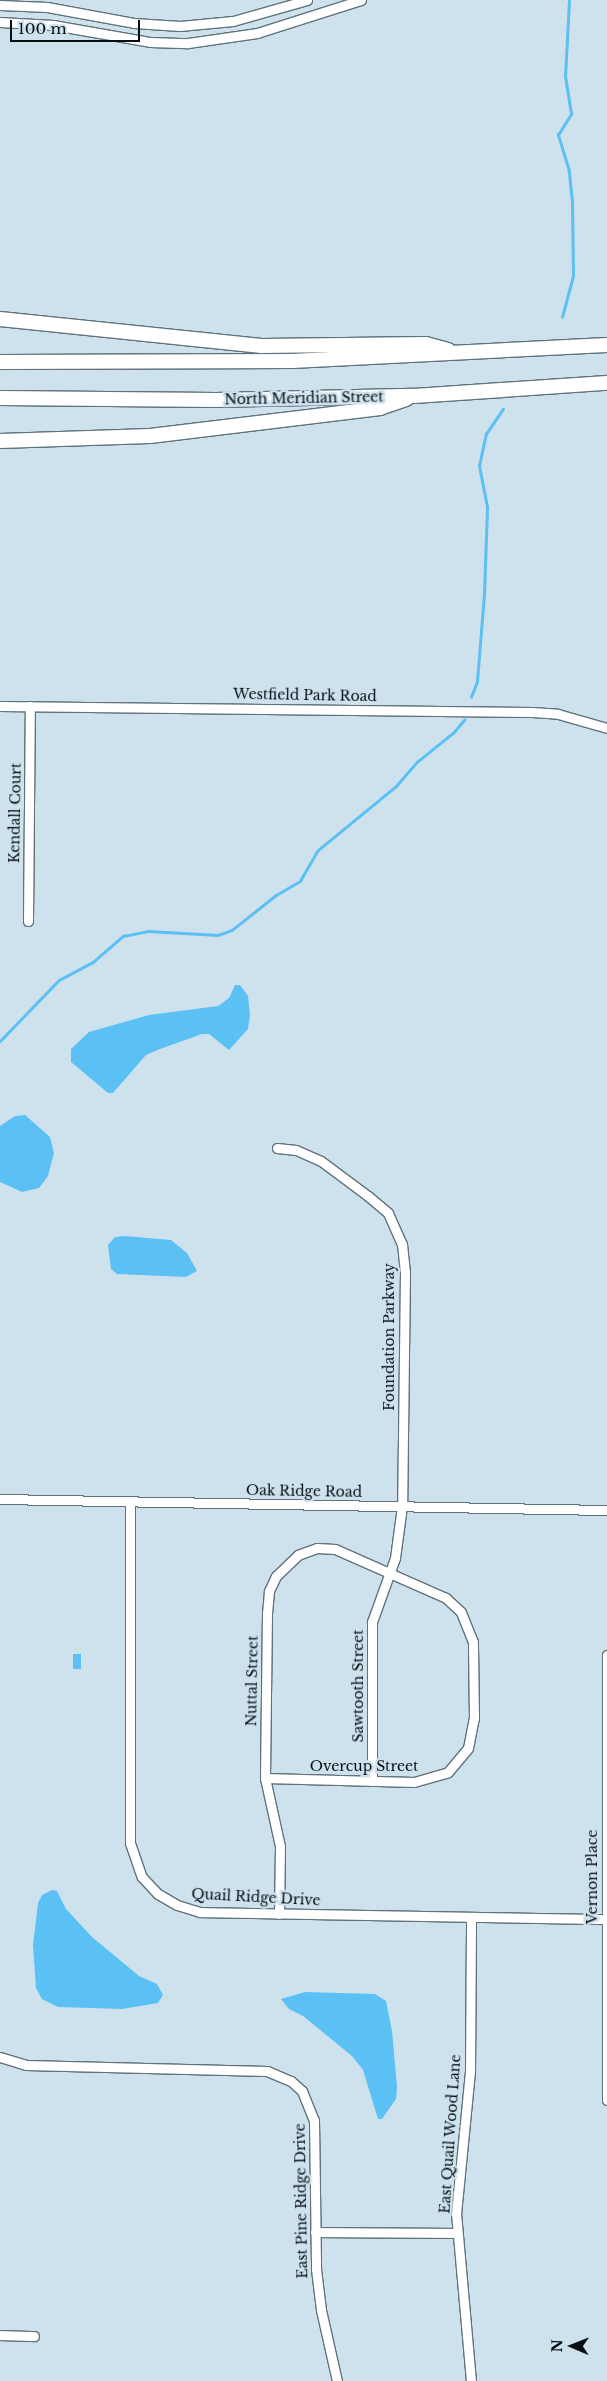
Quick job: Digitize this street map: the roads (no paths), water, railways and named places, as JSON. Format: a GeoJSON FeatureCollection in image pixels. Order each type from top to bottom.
{"type":"FeatureCollection","features":[{"type":"Feature","properties":{"kind":"highway"},"geometry":{"type":"LineString","coordinates":[[0,319],[262,346],[426,344],[460,354]]}},
{"type":"Feature","properties":{"kind":"highway"},"geometry":{"type":"LineString","coordinates":[[0,362],[214,363],[460,354],[607,345]]}},
{"type":"Feature","properties":{"kind":"highway","name":"North Meridian Street"},"geometry":{"type":"LineString","coordinates":[[0,398],[216,400],[414,396],[607,383]]}},
{"type":"Feature","properties":{"kind":"highway"},"geometry":{"type":"LineString","coordinates":[[0,441],[150,436],[380,408],[414,396]]}},
{"type":"Feature","properties":{"kind":"street"},"geometry":{"type":"LineString","coordinates":[[0,5],[47,7],[134,23],[180,26],[233,21],[307,0]]}},
{"type":"Feature","properties":{"kind":"street"},"geometry":{"type":"LineString","coordinates":[[0,22],[53,25],[150,42],[188,43],[257,33],[360,0]]}},
{"type":"Feature","properties":{"kind":"street","name":"Westfield Park Road"},"geometry":{"type":"LineString","coordinates":[[0,706],[478,711],[558,714],[607,728]]}},
{"type":"Feature","properties":{"kind":"street","name":"Kendall Court"},"geometry":{"type":"LineString","coordinates":[[28,922],[30,706]]}},
{"type":"Feature","properties":{"kind":"street","name":"Foundation Parkway"},"geometry":{"type":"LineString","coordinates":[[277,1148],[296,1150],[321,1160],[368,1196],[388,1214],[402,1244],[405,1272],[402,1506]]}},
{"type":"Feature","properties":{"kind":"street","name":"Oak Ridge Road"},"geometry":{"type":"LineString","coordinates":[[0,1500],[607,1510]]}},
{"type":"Feature","properties":{"kind":"street","name":"Quail Ridge Drive"},"geometry":{"type":"LineString","coordinates":[[130,1502],[130,1842],[133,1856],[151,1887],[177,1905],[200,1912],[606,1919]]}},
{"type":"Feature","properties":{"kind":"street","name":"Sawtooth Street"},"geometry":{"type":"LineString","coordinates":[[372,1781],[371,1630],[377,1605],[397,1549],[402,1506]]}},
{"type":"Feature","properties":{"kind":"street","name":"Nuttal Street"},"geometry":{"type":"LineString","coordinates":[[279,1914],[280,1846],[265,1778],[267,1613],[269,1591],[276,1576],[291,1560],[317,1548],[345,1552],[390,1571]]}},
{"type":"Feature","properties":{"kind":"street","name":"Overcup Street"},"geometry":{"type":"LineString","coordinates":[[265,1778],[414,1782],[443,1775],[466,1752],[474,1727],[474,1648],[466,1619],[446,1598],[390,1571]]}},
{"type":"Feature","properties":{"kind":"street","name":"Vernon Place"},"geometry":{"type":"LineString","coordinates":[[607,1655],[607,2100]]}},
{"type":"Feature","properties":{"kind":"street","name":"East Quail Wood Lane"},"geometry":{"type":"LineString","coordinates":[[471,1918],[470,2070],[458,2182],[457,2233],[471,2381]]}},
{"type":"Feature","properties":{"kind":"street","name":"East Pine Ridge Drive"},"geometry":{"type":"LineString","coordinates":[[0,2057],[26,2065],[248,2069],[279,2074],[302,2091],[314,2120],[315,2232],[318,2291],[337,2381]]}},
{"type":"Feature","properties":{"kind":"street"},"geometry":{"type":"LineString","coordinates":[[315,2232],[457,2233]]}},
{"type":"Feature","properties":{"kind":"street"},"geometry":{"type":"LineString","coordinates":[[0,2335],[34,2336]]}},
{"type":"Feature","properties":{"kind":"water"},"geometry":{"type":"Polygon","coordinates":[[[235,985],[240,985],[248,996],[250,1015],[248,1029],[229,1050],[209,1034],[202,1034],[160,1049],[146,1055],[113,1093],[108,1093],[71,1062],[71,1049],[89,1032],[149,1015],[218,1006],[229,998],[235,985]]]}},
{"type":"Feature","properties":{"kind":"water"},"geometry":{"type":"Polygon","coordinates":[[[25,1115],[50,1137],[54,1153],[48,1176],[39,1188],[22,1192],[0,1182],[0,1126],[15,1116],[25,1115]]]}},
{"type":"Feature","properties":{"kind":"water"},"geometry":{"type":"Polygon","coordinates":[[[125,1236],[171,1240],[187,1253],[197,1271],[186,1277],[117,1274],[111,1269],[108,1245],[115,1237],[125,1236]]]}},
{"type":"Feature","properties":{"kind":"water"},"geometry":{"type":"Polygon","coordinates":[[[73,1654],[81,1654],[81,1669],[73,1669],[73,1654]]]}},
{"type":"Feature","properties":{"kind":"water"},"geometry":{"type":"Polygon","coordinates":[[[52,1890],[57,1891],[66,1909],[92,1937],[139,1976],[157,1984],[163,1995],[158,2003],[122,2009],[58,2007],[42,1999],[36,1988],[33,1945],[38,1903],[42,1895],[52,1890]]]}},
{"type":"Feature","properties":{"kind":"water"},"geometry":{"type":"Polygon","coordinates":[[[305,1992],[375,1994],[386,2001],[392,2031],[397,2087],[396,2099],[382,2119],[378,2119],[363,2070],[352,2056],[303,2016],[289,2009],[281,1999],[305,1992]]]}},
{"type":"Feature","properties":{"kind":"waterway"},"geometry":{"type":"LineString","coordinates":[[562,317],[573,276],[572,202],[569,171],[558,135],[571,114],[565,77],[569,0]]}},
{"type":"Feature","properties":{"kind":"waterway"},"geometry":{"type":"LineString","coordinates":[[471,697],[477,681],[484,594],[487,507],[479,466],[486,434],[503,409]]}},
{"type":"Feature","properties":{"kind":"waterway"},"geometry":{"type":"LineString","coordinates":[[0,1041],[59,980],[93,962],[123,936],[148,931],[218,935],[232,930],[276,895],[300,881],[317,851],[396,786],[417,762],[454,732],[464,720]]}}]}
